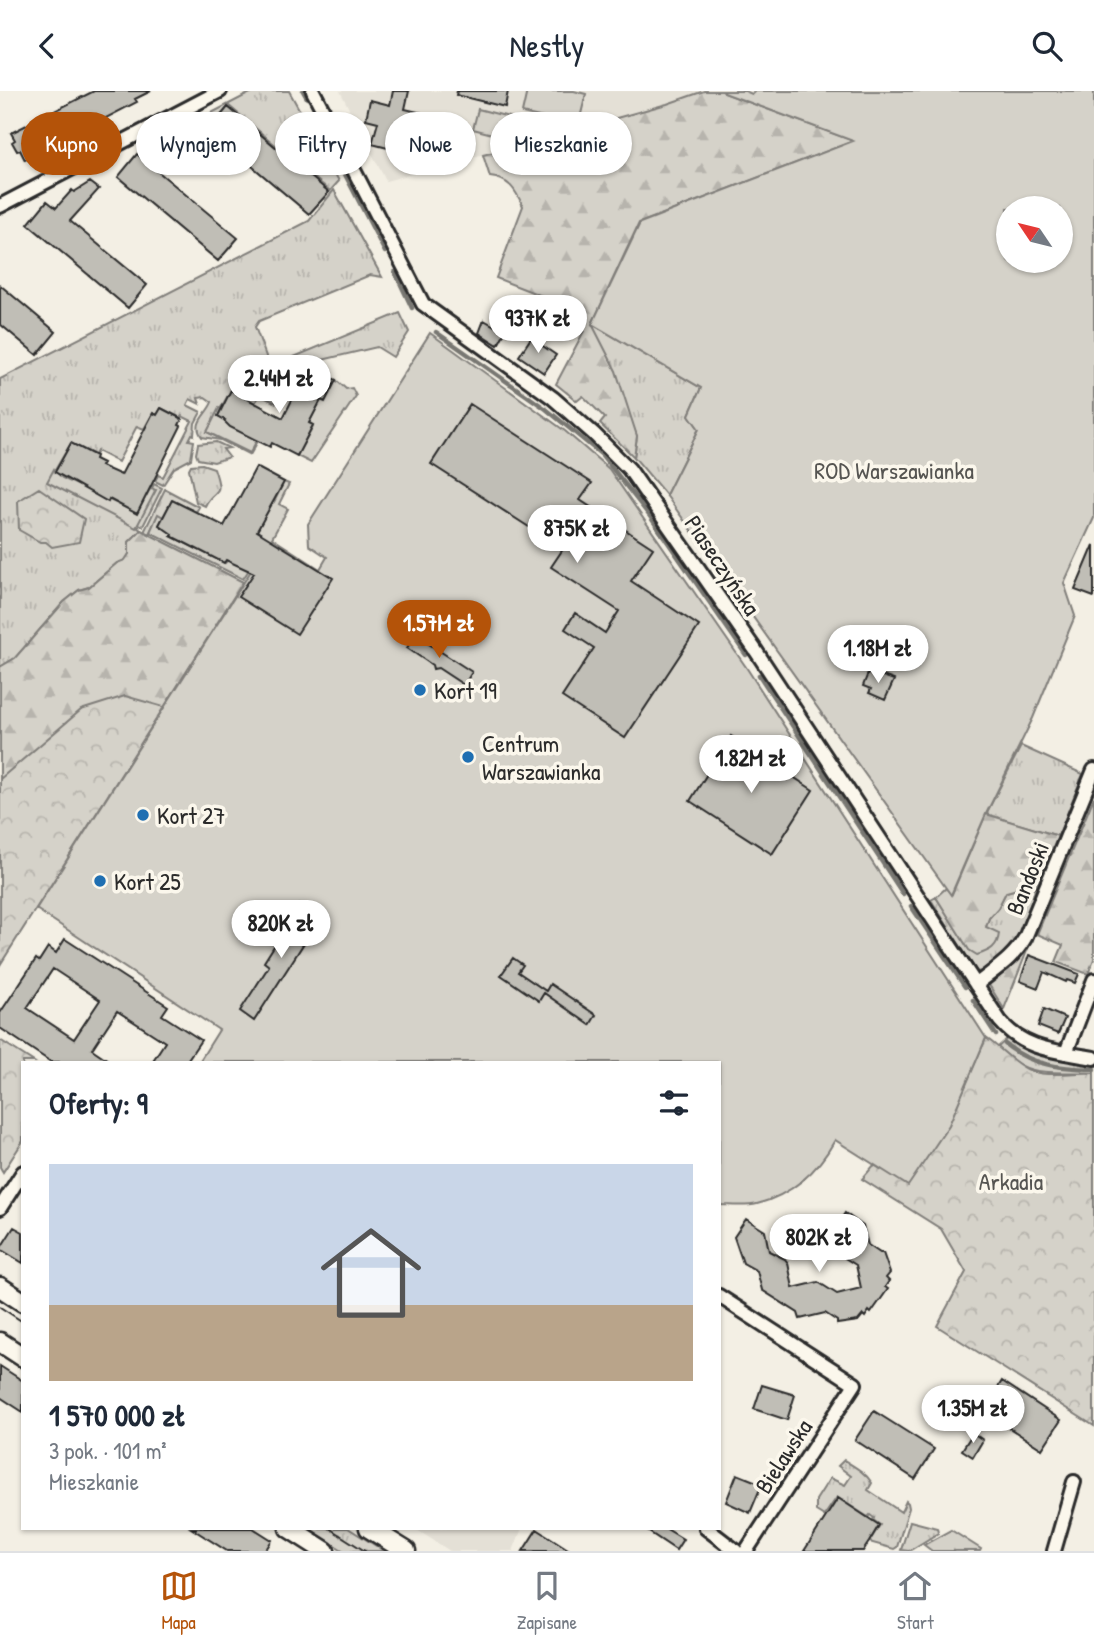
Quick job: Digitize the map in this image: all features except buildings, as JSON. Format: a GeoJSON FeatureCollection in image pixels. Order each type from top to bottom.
{"type":"FeatureCollection","features":[{"type":"Feature","properties":{"kind":"main road"},"geometry":{"type":"LineString","coordinates":[[0,1287],[21,1301]]}},
{"type":"Feature","properties":{"kind":"main road"},"geometry":{"type":"LineString","coordinates":[[0,1342],[21,1356]]}},
{"type":"Feature","properties":{"kind":"main road"},"geometry":{"type":"LineString","coordinates":[[292,1530],[325,1551]]}},
{"type":"Feature","properties":{"kind":"main road"},"geometry":{"type":"LineString","coordinates":[[372,1530],[406,1551]]}},
{"type":"Feature","properties":{"kind":"street"},"geometry":{"type":"LineString","coordinates":[[0,206],[220,91]]}},
{"type":"Feature","properties":{"kind":"street","name":"Piaseczyńska"},"geometry":{"type":"LineString","coordinates":[[313,91],[423,304],[553,398],[629,469],[756,651],[1000,1021],[1013,1035],[1029,1045],[1094,1058]]}},
{"type":"Feature","properties":{"kind":"street","name":"Bandoski"},"geometry":{"type":"LineString","coordinates":[[976,985],[1009,960],[1025,938],[1094,770]]}},
{"type":"Feature","properties":{"kind":"street"},"geometry":{"type":"LineString","coordinates":[[1066,1053],[1094,980]]}},
{"type":"Feature","properties":{"kind":"street"},"geometry":{"type":"LineString","coordinates":[[0,1208],[21,1175]]}},
{"type":"Feature","properties":{"kind":"street","name":"Bielawska"},"geometry":{"type":"LineString","coordinates":[[721,1297],[855,1384],[746,1551]]}},
{"type":"Feature","properties":{"kind":"street"},"geometry":{"type":"LineString","coordinates":[[1054,1551],[1074,1482]]}},
{"type":"Feature","properties":{"kind":"street"},"geometry":{"type":"LineString","coordinates":[[709,1530],[736,1551]]}},
{"type":"Feature","properties":{"kind":"shaded area"},"geometry":{"type":"Polygon","coordinates":[[[340,91],[704,91],[632,114],[490,112],[490,153],[476,156],[476,112],[385,112],[385,175],[408,175],[386,181],[371,152],[371,112],[351,112],[340,91]]]}},
{"type":"Feature","properties":{"kind":"shaded area"},"geometry":{"type":"Polygon","coordinates":[[[417,1530],[521,1530],[513,1551],[450,1551],[417,1530]]]}},
{"type":"Feature","properties":{"kind":"green space"},"geometry":{"type":"Polygon","coordinates":[[[254,91],[289,91],[301,112],[275,112],[275,145],[261,133],[261,112],[236,112],[229,106],[224,112],[213,112],[254,91]]]}},
{"type":"Feature","properties":{"kind":"green space"},"geometry":{"type":"Polygon","coordinates":[[[527,91],[574,91],[586,94],[582,112],[522,112],[527,91]]]}},
{"type":"Feature","properties":{"kind":"green space"},"geometry":{"type":"Polygon","coordinates":[[[704,91],[723,91],[854,141],[639,223],[592,324],[616,371],[637,436],[634,457],[600,424],[605,418],[583,396],[577,401],[556,384],[584,331],[545,310],[550,299],[496,278],[523,206],[511,186],[490,177],[483,155],[490,153],[490,175],[632,175],[632,114],[704,91]]]}},
{"type":"Feature","properties":{"kind":"green space","name":"ROD Warszawianka"},"geometry":{"type":"Polygon","coordinates":[[[723,91],[745,91],[752,94],[755,91],[1094,91],[1094,518],[1064,583],[1075,616],[1033,718],[986,814],[951,895],[666,495],[699,429],[689,415],[701,388],[592,324],[640,223],[853,141],[723,91]]]}},
{"type":"Feature","properties":{"kind":"green space"},"geometry":{"type":"Polygon","coordinates":[[[478,109],[490,112],[490,133],[476,130],[478,109]]]}},
{"type":"Feature","properties":{"kind":"green space"},"geometry":{"type":"Polygon","coordinates":[[[311,175],[336,175],[339,181],[330,191],[311,175]]]}},
{"type":"Feature","properties":{"kind":"green space"},"geometry":{"type":"Polygon","coordinates":[[[334,190],[382,277],[370,275],[259,321],[255,327],[270,367],[400,313],[409,332],[393,357],[377,347],[296,366],[276,403],[260,395],[255,403],[231,390],[207,432],[250,453],[258,441],[250,455],[221,440],[202,437],[199,422],[212,402],[205,397],[198,398],[200,404],[190,399],[187,405],[201,412],[195,423],[194,435],[192,434],[189,440],[194,441],[191,459],[174,468],[163,485],[155,481],[158,475],[163,477],[192,421],[182,416],[181,418],[161,408],[157,415],[153,413],[144,429],[137,426],[118,462],[97,451],[95,455],[71,443],[48,482],[136,527],[155,490],[152,488],[154,484],[162,488],[143,526],[138,528],[141,530],[129,542],[129,554],[125,561],[117,563],[89,587],[79,590],[64,602],[15,658],[0,667],[0,379],[309,221],[334,190]]]}},
{"type":"Feature","properties":{"kind":"green space"},"geometry":{"type":"Polygon","coordinates":[[[592,324],[701,388],[689,415],[699,429],[666,495],[634,457],[637,436],[592,324]]]}},
{"type":"Feature","properties":{"kind":"green space","name":"Centrum Warszawianka"},"geometry":{"type":"Polygon","coordinates":[[[430,333],[565,431],[609,469],[746,667],[986,1038],[949,1125],[908,1186],[835,1140],[821,1162],[793,1188],[753,1205],[721,1205],[721,1061],[200,1061],[219,1030],[36,909],[270,541],[268,540],[243,579],[150,532],[158,514],[163,517],[159,525],[172,534],[171,536],[225,563],[257,531],[271,501],[274,502],[284,482],[289,484],[279,504],[288,509],[272,538],[320,569],[327,557],[309,545],[308,524],[430,333]]]}},
{"type":"Feature","properties":{"kind":"green space"},"geometry":{"type":"Polygon","coordinates":[[[336,380],[346,389],[352,388],[356,396],[311,463],[297,456],[313,426],[309,423],[336,380]]]}},
{"type":"Feature","properties":{"kind":"green space"},"geometry":{"type":"Polygon","coordinates":[[[219,408],[221,409],[218,416],[257,440],[250,453],[207,432],[219,408]]]}},
{"type":"Feature","properties":{"kind":"green space"},"geometry":{"type":"Polygon","coordinates":[[[216,442],[229,448],[223,449],[229,457],[214,462],[198,459],[198,444],[216,442]]]}},
{"type":"Feature","properties":{"kind":"green space"},"geometry":{"type":"Polygon","coordinates":[[[202,464],[214,468],[218,485],[217,491],[205,506],[196,502],[189,469],[191,465],[202,464]]]}},
{"type":"Feature","properties":{"kind":"green space"},"geometry":{"type":"Polygon","coordinates":[[[54,469],[62,478],[137,513],[150,489],[156,490],[136,528],[47,482],[54,469]]]}},
{"type":"Feature","properties":{"kind":"green space"},"geometry":{"type":"Polygon","coordinates":[[[39,488],[84,519],[79,542],[52,547],[19,530],[18,501],[39,488]]]}},
{"type":"Feature","properties":{"kind":"green space"},"geometry":{"type":"Polygon","coordinates":[[[165,489],[199,507],[196,512],[172,500],[163,517],[158,515],[149,534],[144,532],[165,489]]]}},
{"type":"Feature","properties":{"kind":"green space"},"geometry":{"type":"Polygon","coordinates":[[[141,530],[243,582],[117,782],[0,811],[0,667],[15,658],[64,602],[125,560],[129,554],[129,542],[141,530]]]}},
{"type":"Feature","properties":{"kind":"green space"},"geometry":{"type":"Polygon","coordinates":[[[125,696],[164,707],[0,965],[0,779],[81,710],[125,696]]]}},
{"type":"Feature","properties":{"kind":"green space"},"geometry":{"type":"Polygon","coordinates":[[[1021,746],[1083,774],[1058,836],[986,814],[1021,746]]]}},
{"type":"Feature","properties":{"kind":"green space"},"geometry":{"type":"Polygon","coordinates":[[[1094,797],[1094,959],[1088,974],[1056,962],[1063,945],[1037,934],[1094,797]]]}},
{"type":"Feature","properties":{"kind":"green space"},"geometry":{"type":"Polygon","coordinates":[[[986,814],[1058,836],[1036,888],[1006,892],[986,927],[999,933],[997,942],[989,950],[977,955],[969,950],[936,897],[946,888],[952,894],[986,814]]]}},
{"type":"Feature","properties":{"kind":"green space"},"geometry":{"type":"Polygon","coordinates":[[[1036,888],[1023,926],[1009,951],[1001,961],[977,972],[931,900],[936,897],[969,949],[986,927],[1006,892],[1036,888]]]}},
{"type":"Feature","properties":{"kind":"green space"},"geometry":{"type":"Polygon","coordinates":[[[1027,951],[1004,1009],[989,985],[1027,951]]]}},
{"type":"Feature","properties":{"kind":"green space","name":"Arkadia"},"geometry":{"type":"Polygon","coordinates":[[[986,1038],[1016,1062],[1035,1072],[1094,1073],[1094,1426],[937,1326],[966,1272],[941,1229],[862,1179],[874,1165],[882,1170],[838,1132],[960,1098],[986,1038]]]}},
{"type":"Feature","properties":{"kind":"green space"},"geometry":{"type":"Polygon","coordinates":[[[1008,1038],[1028,1050],[1094,1064],[1094,1073],[1032,1070],[997,1048],[1008,1038]]]}},
{"type":"Feature","properties":{"kind":"green space"},"geometry":{"type":"Polygon","coordinates":[[[0,1040],[32,1061],[21,1061],[21,1144],[3,1172],[0,1167],[0,1040]]]}},
{"type":"Feature","properties":{"kind":"green space"},"geometry":{"type":"Polygon","coordinates":[[[844,1460],[869,1479],[872,1483],[868,1490],[901,1512],[906,1501],[908,1503],[909,1508],[897,1547],[894,1549],[869,1542],[880,1525],[870,1515],[868,1517],[837,1497],[824,1516],[816,1511],[816,1500],[830,1478],[845,1485],[851,1476],[838,1466],[844,1460]]]}},
{"type":"Feature","properties":{"kind":"green space"},"geometry":{"type":"Polygon","coordinates":[[[910,1521],[937,1528],[938,1533],[909,1551],[901,1550],[910,1521]]]}},
{"type":"Feature","properties":{"kind":"green space"},"geometry":{"type":"Polygon","coordinates":[[[311,1530],[351,1530],[384,1551],[344,1551],[311,1530]]]}},
{"type":"Feature","properties":{"kind":"green space"},"geometry":{"type":"Polygon","coordinates":[[[951,1530],[981,1549],[980,1551],[932,1551],[924,1545],[951,1530]]]}},
{"type":"Feature","properties":{"kind":"waterway"},"geometry":{"type":"LineString","coordinates":[[303,91],[307,98]]}},
{"type":"Feature","properties":{"kind":"waterway"},"geometry":{"type":"LineString","coordinates":[[345,175],[385,252]]}},
{"type":"Feature","properties":{"kind":"waterway"},"geometry":{"type":"LineString","coordinates":[[395,272],[412,308]]}},
{"type":"Feature","properties":{"kind":"waterway"},"geometry":{"type":"LineString","coordinates":[[436,332],[546,409],[602,455],[649,515],[746,655]]}},
{"type":"Feature","properties":{"kind":"waterway"},"geometry":{"type":"LineString","coordinates":[[759,675],[903,894]]}},
{"type":"Feature","properties":{"kind":"waterway"},"geometry":{"type":"LineString","coordinates":[[911,906],[965,987]]}},
{"type":"Feature","properties":{"kind":"waterway"},"geometry":{"type":"LineString","coordinates":[[973,1000],[996,1035]]}},
{"type":"Feature","properties":{"kind":"waterway"},"geometry":{"type":"LineString","coordinates":[[1005,1044],[1036,1061],[1070,1068],[1094,1069]]}},
{"type":"Feature","properties":{"kind":"tram line"},"geometry":{"type":"LineString","coordinates":[[0,1307],[21,1321]]}},
{"type":"Feature","properties":{"kind":"tram line"},"geometry":{"type":"LineString","coordinates":[[332,1530],[365,1551]]}},
{"type":"Feature","properties":{"kind":"place","name":"Kort 19"},"geometry":{"type":"Point","coordinates":[420,690]}},
{"type":"Feature","properties":{"kind":"place","name":"Centrum Warszawianka"},"geometry":{"type":"Point","coordinates":[468,757]}},
{"type":"Feature","properties":{"kind":"place","name":"Kort 27"},"geometry":{"type":"Point","coordinates":[143,815]}},
{"type":"Feature","properties":{"kind":"place","name":"Kort 25"},"geometry":{"type":"Point","coordinates":[100,881]}}]}
